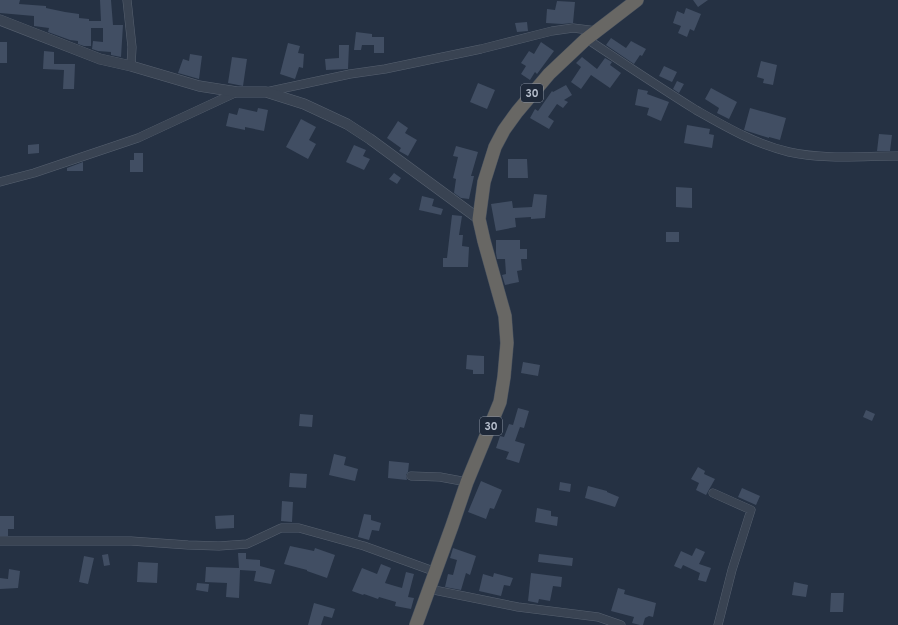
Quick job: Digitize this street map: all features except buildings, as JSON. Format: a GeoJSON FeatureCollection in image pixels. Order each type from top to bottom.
{"type":"FeatureCollection","features":[{"type":"Feature","properties":{"kind":"highway","name":"30"},"geometry":{"type":"LineString","coordinates":[[416,625],[467,482],[500,402],[507,343],[505,316],[479,219],[484,182],[496,147],[504,130],[517,112],[549,74],[587,39],[637,0]]}},
{"type":"Feature","properties":{"kind":"street"},"geometry":{"type":"LineString","coordinates":[[126,0],[132,47],[131,66]]}},
{"type":"Feature","properties":{"kind":"street"},"geometry":{"type":"LineString","coordinates":[[0,20],[100,59],[131,66],[199,86],[237,92],[266,92],[350,74],[385,69],[481,49],[552,31],[573,28],[597,31]]}},
{"type":"Feature","properties":{"kind":"street"},"geometry":{"type":"LineString","coordinates":[[587,39],[656,86],[723,126],[763,145],[790,152],[821,156],[898,156]]}},
{"type":"Feature","properties":{"kind":"street"},"geometry":{"type":"LineString","coordinates":[[0,182],[138,138],[237,92]]}},
{"type":"Feature","properties":{"kind":"street"},"geometry":{"type":"LineString","coordinates":[[266,92],[304,104],[347,124],[393,155],[479,219]]}},
{"type":"Feature","properties":{"kind":"street"},"geometry":{"type":"LineString","coordinates":[[411,476],[440,477],[467,482]]}},
{"type":"Feature","properties":{"kind":"street"},"geometry":{"type":"LineString","coordinates":[[713,493],[750,510],[732,570],[718,625]]}},
{"type":"Feature","properties":{"kind":"street"},"geometry":{"type":"LineString","coordinates":[[0,541],[131,541],[219,546],[246,544],[281,528],[299,528],[364,546],[436,572]]}},
{"type":"Feature","properties":{"kind":"street"},"geometry":{"type":"LineString","coordinates":[[429,588],[518,606],[598,617],[621,625]]}}]}
